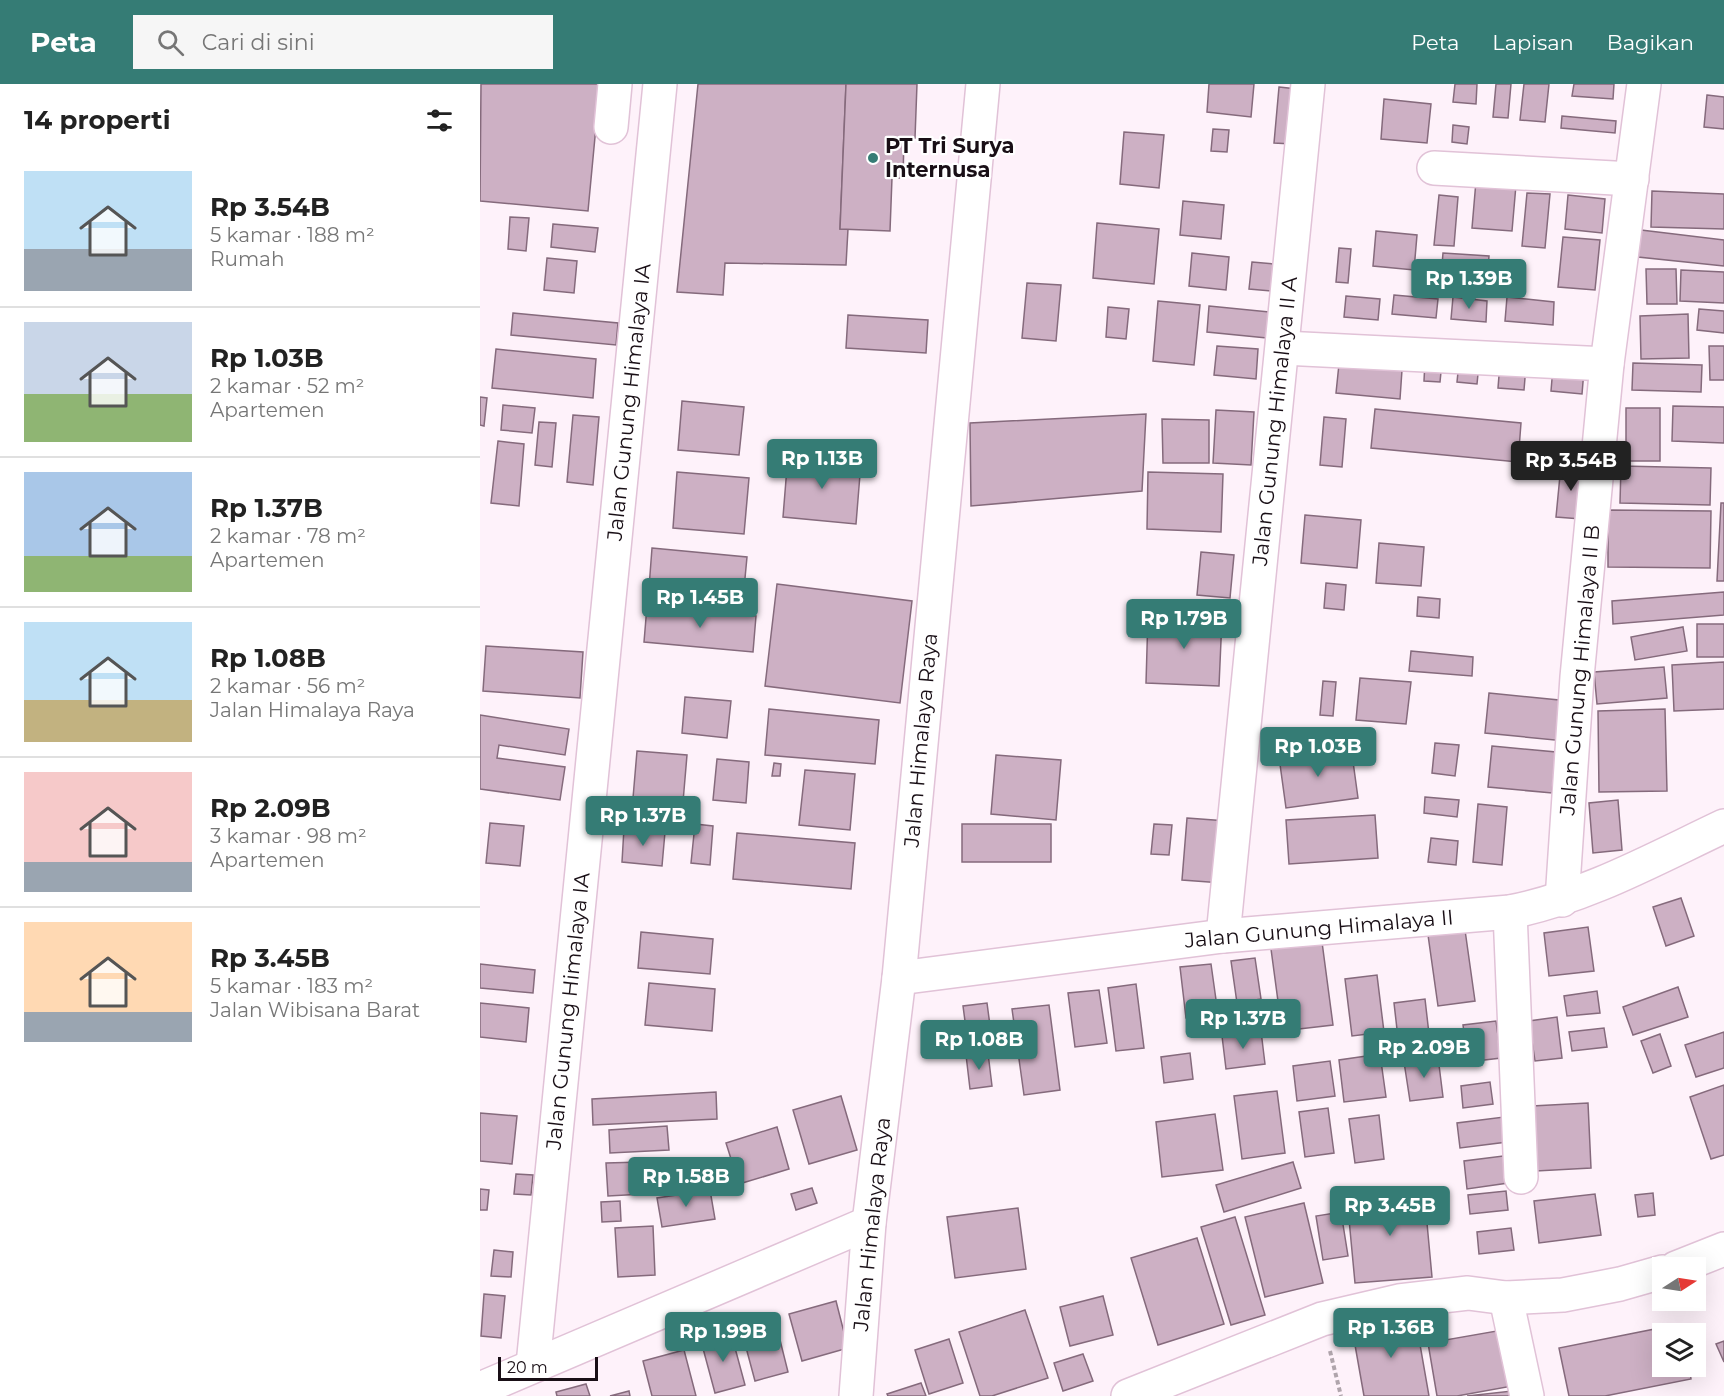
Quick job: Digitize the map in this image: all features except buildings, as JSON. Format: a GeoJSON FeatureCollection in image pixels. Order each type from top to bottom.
{"type":"FeatureCollection","features":[{"type":"Feature","properties":{"kind":"street"},"geometry":{"type":"LineString","coordinates":[[611,127],[615,84]]}},
{"type":"Feature","properties":{"kind":"street","name":"Jalan Gunung Himalaya IA"},"geometry":{"type":"LineString","coordinates":[[532,1365],[660,84]]}},
{"type":"Feature","properties":{"kind":"street","name":"Jalan Himalaya Raya"},"geometry":{"type":"LineString","coordinates":[[856,1396],[869,1223],[899,978],[983,84]]}},
{"type":"Feature","properties":{"kind":"street","name":"Jalan Gunung Himalaya II A"},"geometry":{"type":"LineString","coordinates":[[1223,936],[1308,84]]}},
{"type":"Feature","properties":{"kind":"street","name":"Jalan Gunung Himalaya II B"},"geometry":{"type":"LineString","coordinates":[[1562,900],[1577,677],[1607,364],[1644,84]]}},
{"type":"Feature","properties":{"kind":"street"},"geometry":{"type":"LineString","coordinates":[[1434,168],[1632,179]]}},
{"type":"Feature","properties":{"kind":"street"},"geometry":{"type":"LineString","coordinates":[[1283,348],[1607,364]]}},
{"type":"Feature","properties":{"kind":"street","name":"Jalan Gunung Himalaya II"},"geometry":{"type":"LineString","coordinates":[[899,978],[1223,936],[1510,912],[1562,900],[1724,826]]}},
{"type":"Feature","properties":{"kind":"street"},"geometry":{"type":"LineString","coordinates":[[1510,912],[1521,1177]]}},
{"type":"Feature","properties":{"kind":"street"},"geometry":{"type":"LineString","coordinates":[[480,1389],[869,1223]]}},
{"type":"Feature","properties":{"kind":"street"},"geometry":{"type":"LineString","coordinates":[[1704,1257],[1724,1249]]}},
{"type":"Feature","properties":{"kind":"street"},"geometry":{"type":"LineString","coordinates":[[1128,1396],[1192,1384],[1322,1319],[1399,1301],[1468,1293],[1506,1298],[1563,1295],[1620,1284],[1652,1275]]}},
{"type":"Feature","properties":{"kind":"street"},"geometry":{"type":"LineString","coordinates":[[1506,1298],[1527,1396]]}},
{"type":"Feature","properties":{"kind":"path"},"geometry":{"type":"LineString","coordinates":[[1322,1319],[1341,1396]]}},
{"type":"Feature","properties":{"kind":"place","name":"PT Tri Surya Internusa"},"geometry":{"type":"Point","coordinates":[873,158]}}]}
